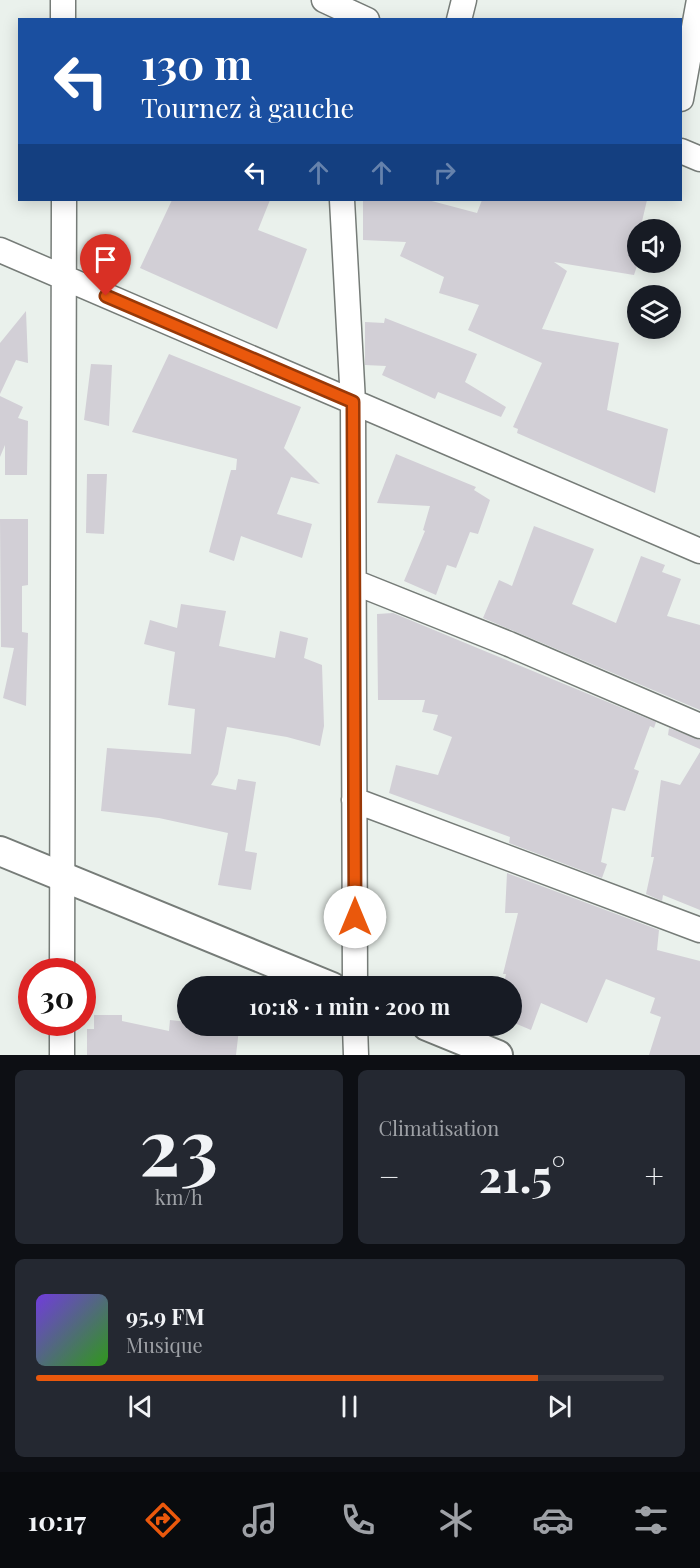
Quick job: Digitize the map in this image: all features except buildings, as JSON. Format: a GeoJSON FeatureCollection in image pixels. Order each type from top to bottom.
{"type":"FeatureCollection","features":[{"type":"Feature","properties":{"kind":"street"},"geometry":{"type":"LineString","coordinates":[[63,0],[63,18]]}},
{"type":"Feature","properties":{"kind":"street"},"geometry":{"type":"LineString","coordinates":[[460,18],[464,0]]}},
{"type":"Feature","properties":{"kind":"street"},"geometry":{"type":"LineString","coordinates":[[682,94],[699,0]]}},
{"type":"Feature","properties":{"kind":"street"},"geometry":{"type":"LineString","coordinates":[[329,6],[362,18]]}},
{"type":"Feature","properties":{"kind":"street"},"geometry":{"type":"LineString","coordinates":[[682,151],[700,159]]}},
{"type":"Feature","properties":{"kind":"street"},"geometry":{"type":"LineString","coordinates":[[62,958],[64,201]]}},
{"type":"Feature","properties":{"kind":"street"},"geometry":{"type":"LineString","coordinates":[[342,201],[353,402],[355,976]]}},
{"type":"Feature","properties":{"kind":"street"},"geometry":{"type":"LineString","coordinates":[[0,250],[700,550]]}},
{"type":"Feature","properties":{"kind":"street"},"geometry":{"type":"LineString","coordinates":[[354,582],[509,644],[700,726]]}},
{"type":"Feature","properties":{"kind":"street"},"geometry":{"type":"LineString","coordinates":[[354,800],[700,930]]}},
{"type":"Feature","properties":{"kind":"street"},"geometry":{"type":"LineString","coordinates":[[0,851],[305,976]]}},
{"type":"Feature","properties":{"kind":"street"},"geometry":{"type":"LineString","coordinates":[[62,1036],[62,1055]]}},
{"type":"Feature","properties":{"kind":"street"},"geometry":{"type":"LineString","coordinates":[[355,1036],[356,1055]]}},
{"type":"Feature","properties":{"kind":"street"},"geometry":{"type":"LineString","coordinates":[[451,1036],[498,1055]]}},
{"type":"Feature","properties":{"kind":"route"},"geometry":{"type":"LineString","coordinates":[[106,296],[353,402],[355,917]]}}]}
